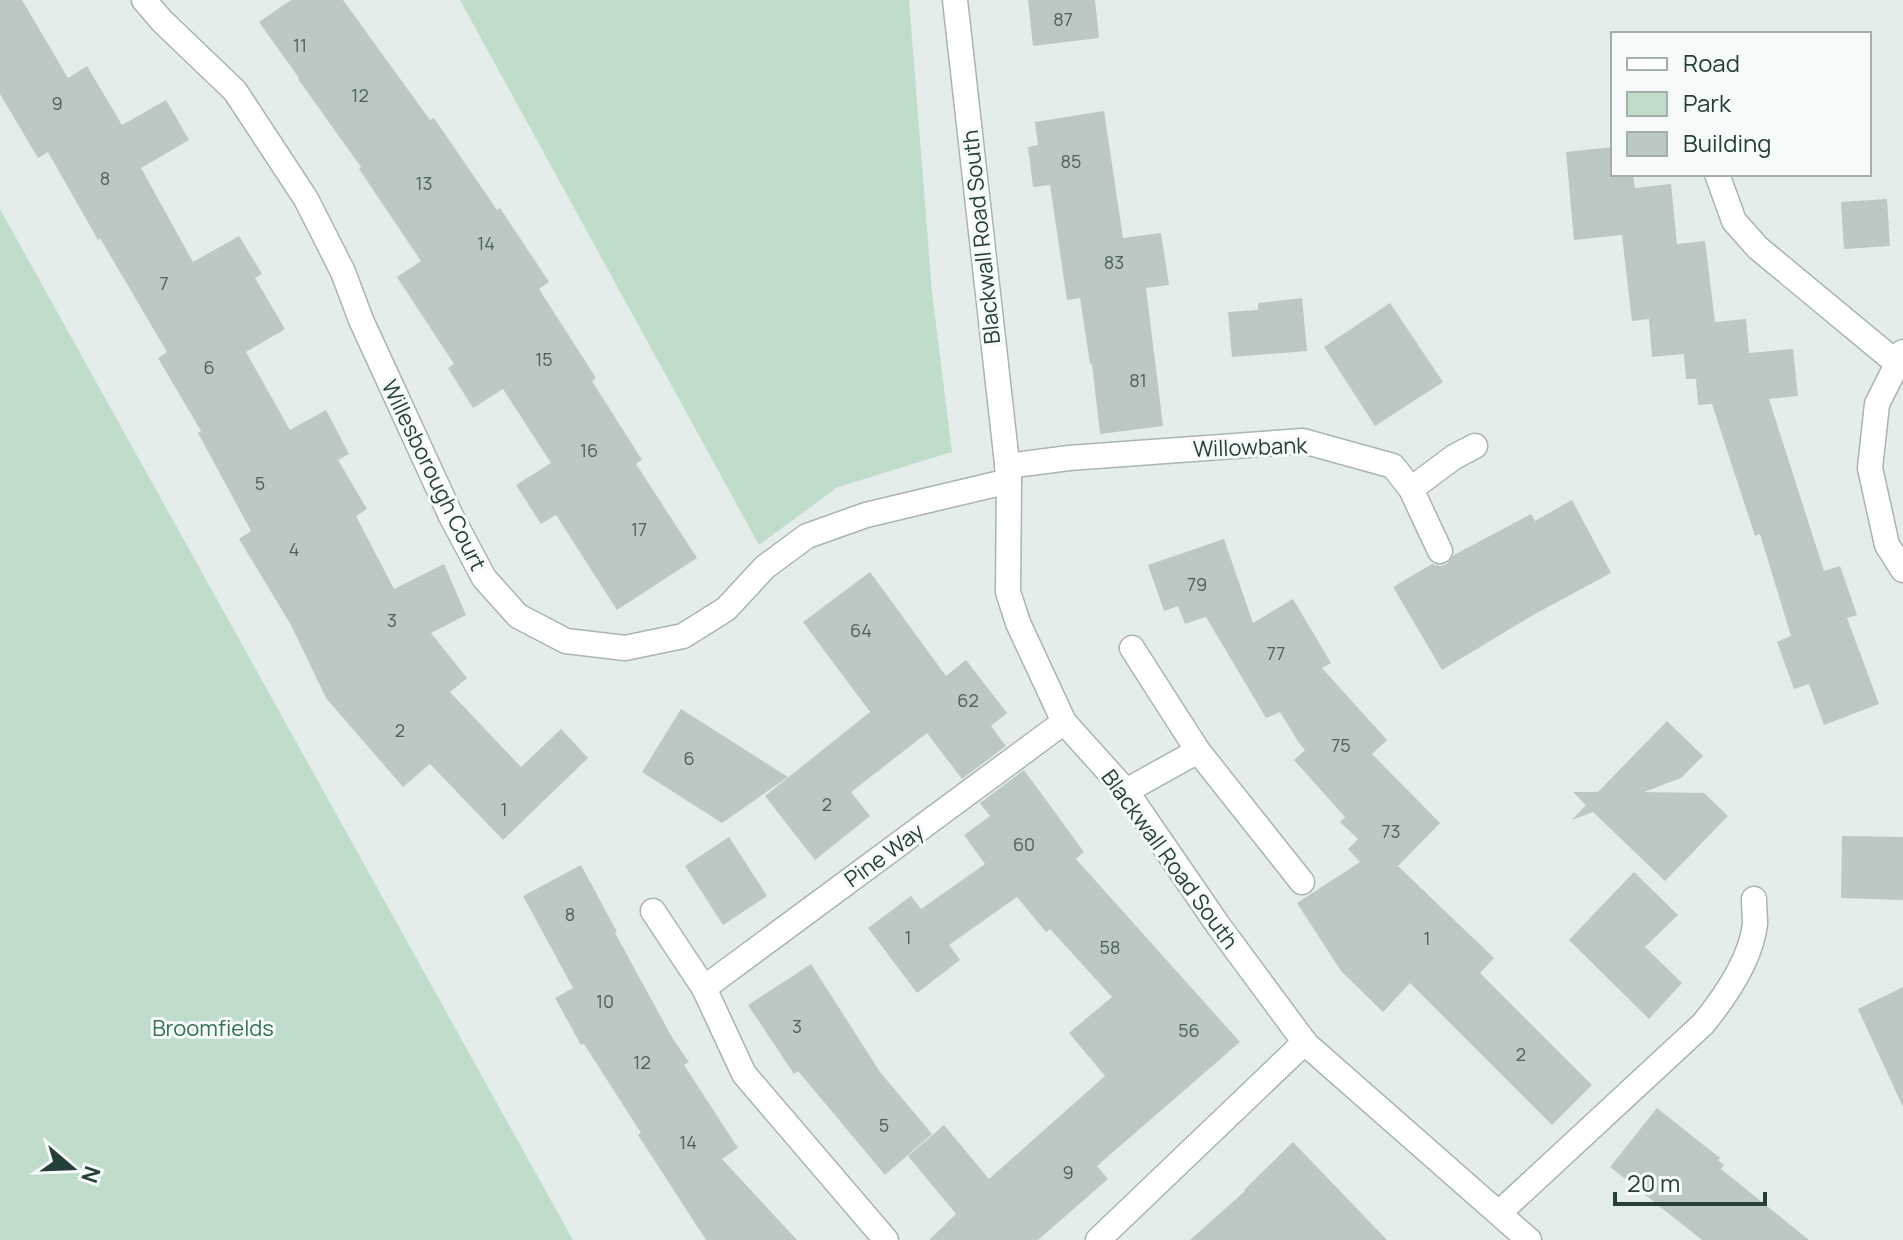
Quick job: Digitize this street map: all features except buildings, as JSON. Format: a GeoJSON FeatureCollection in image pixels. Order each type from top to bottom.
{"type":"FeatureCollection","features":[{"type":"Feature","properties":{"kind":"street","name":"Willesborough Court"},"geometry":{"type":"LineString","coordinates":[[144,0],[235,91],[306,199],[343,272],[365,329],[451,516],[484,578],[518,616],[566,641],[625,648],[683,636],[726,609],[765,567],[807,536],[866,515],[1008,474]]}},
{"type":"Feature","properties":{"kind":"street","name":"Blackwall Road South"},"geometry":{"type":"LineString","coordinates":[[955,0],[1008,474],[1008,592],[1018,623],[1064,722],[1126,791],[1218,925],[1305,1042],[1529,1240]]}},
{"type":"Feature","properties":{"kind":"street"},"geometry":{"type":"LineString","coordinates":[[1718,176],[1734,221],[1758,248],[1901,358],[1877,404],[1870,468],[1887,545],[1903,570]]}},
{"type":"Feature","properties":{"kind":"street","name":"Willowbank"},"geometry":{"type":"LineString","coordinates":[[1008,474],[1069,458],[1303,441],[1393,466],[1411,489],[1440,551]]}},
{"type":"Feature","properties":{"kind":"street"},"geometry":{"type":"LineString","coordinates":[[1411,489],[1454,457],[1475,446]]}},
{"type":"Feature","properties":{"kind":"street"},"geometry":{"type":"LineString","coordinates":[[1132,648],[1198,751],[1302,882]]}},
{"type":"Feature","properties":{"kind":"street","name":"Pine Way"},"geometry":{"type":"LineString","coordinates":[[704,988],[1064,722]]}},
{"type":"Feature","properties":{"kind":"street"},"geometry":{"type":"LineString","coordinates":[[1126,791],[1198,751]]}},
{"type":"Feature","properties":{"kind":"street"},"geometry":{"type":"LineString","coordinates":[[1499,1213],[1703,1024],[1728,993],[1746,955],[1755,926],[1754,899]]}},
{"type":"Feature","properties":{"kind":"street"},"geometry":{"type":"LineString","coordinates":[[653,911],[704,988],[744,1074],[886,1240]]}},
{"type":"Feature","properties":{"kind":"street"},"geometry":{"type":"LineString","coordinates":[[1098,1240],[1305,1042]]}},
{"type":"Feature","properties":{"kind":"green space"},"geometry":{"type":"Polygon","coordinates":[[[460,0],[909,0],[932,292],[952,452],[838,487],[759,545],[460,0]]]}},
{"type":"Feature","properties":{"kind":"green space","name":"Broomfields"},"geometry":{"type":"Polygon","coordinates":[[[0,209],[573,1240],[0,1240],[0,209]]]}}]}
